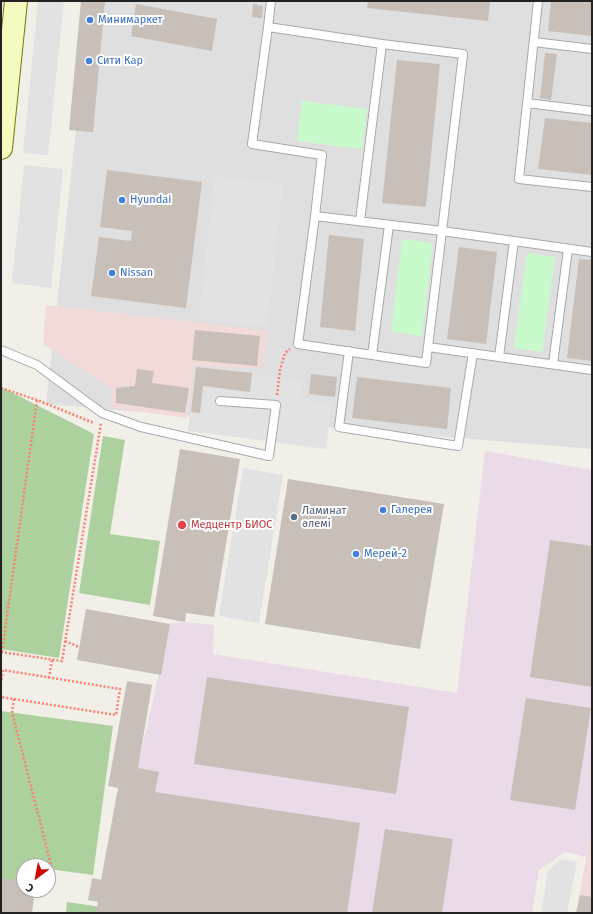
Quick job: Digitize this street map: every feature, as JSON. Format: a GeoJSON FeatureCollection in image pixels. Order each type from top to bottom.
{"type":"FeatureCollection","features":[{"type":"Feature","properties":{"kind":"main road"},"geometry":{"type":"LineString","coordinates":[[1,148],[16,1]]}},
{"type":"Feature","properties":{"kind":"lane"},"geometry":{"type":"LineString","coordinates":[[268,27],[382,44],[463,54],[426,363],[298,344],[322,155],[252,144],[271,1]]}},
{"type":"Feature","properties":{"kind":"lane"},"geometry":{"type":"LineString","coordinates":[[538,1],[519,179],[592,187]]}},
{"type":"Feature","properties":{"kind":"lane"},"geometry":{"type":"LineString","coordinates":[[534,42],[592,49]]}},
{"type":"Feature","properties":{"kind":"lane"},"geometry":{"type":"LineString","coordinates":[[360,221],[382,44]]}},
{"type":"Feature","properties":{"kind":"lane"},"geometry":{"type":"LineString","coordinates":[[527,103],[592,111]]}},
{"type":"Feature","properties":{"kind":"lane"},"geometry":{"type":"LineString","coordinates":[[315,216],[442,231],[592,252]]}},
{"type":"Feature","properties":{"kind":"lane"},"geometry":{"type":"LineString","coordinates":[[372,355],[389,225]]}},
{"type":"Feature","properties":{"kind":"lane"},"geometry":{"type":"LineString","coordinates":[[499,357],[514,241]]}},
{"type":"Feature","properties":{"kind":"lane"},"geometry":{"type":"LineString","coordinates":[[553,364],[568,249]]}},
{"type":"Feature","properties":{"kind":"lane"},"geometry":{"type":"LineString","coordinates":[[428,347],[592,370]]}},
{"type":"Feature","properties":{"kind":"lane"},"geometry":{"type":"LineString","coordinates":[[1,350],[37,365],[102,413],[141,427],[269,456],[276,405],[220,401]]}},
{"type":"Feature","properties":{"kind":"lane"},"geometry":{"type":"LineString","coordinates":[[349,351],[339,427],[458,446],[472,353]]}},
{"type":"Feature","properties":{"kind":"path"},"geometry":{"type":"LineString","coordinates":[[276,405],[280,370],[286,353],[298,344]]}},
{"type":"Feature","properties":{"kind":"path"},"geometry":{"type":"LineString","coordinates":[[1,388],[37,400],[100,425]]}},
{"type":"Feature","properties":{"kind":"path"},"geometry":{"type":"LineString","coordinates":[[37,400],[1,652],[62,662],[102,413]]}},
{"type":"Feature","properties":{"kind":"path"},"geometry":{"type":"LineString","coordinates":[[65,641],[79,647]]}},
{"type":"Feature","properties":{"kind":"path"},"geometry":{"type":"LineString","coordinates":[[49,678],[52,660]]}},
{"type":"Feature","properties":{"kind":"path"},"geometry":{"type":"LineString","coordinates":[[1,684],[3,670],[120,689],[116,715],[1,697]]}},
{"type":"Feature","properties":{"kind":"path"},"geometry":{"type":"LineString","coordinates":[[14,699],[12,712],[49,858]]}},
{"type":"Feature","properties":{"kind":"shaded area"},"geometry":{"type":"Polygon","coordinates":[[[38,1],[64,1],[48,155],[23,153],[38,1]]]}},
{"type":"Feature","properties":{"kind":"shaded area"},"geometry":{"type":"Polygon","coordinates":[[[90,1],[592,1],[592,449],[46,404],[90,1]]]}},
{"type":"Feature","properties":{"kind":"shaded area"},"geometry":{"type":"Polygon","coordinates":[[[24,165],[63,169],[51,288],[12,283],[24,165]]]}},
{"type":"Feature","properties":{"kind":"shaded area"},"geometry":{"type":"Polygon","coordinates":[[[215,176],[283,184],[267,327],[199,319],[215,176]]]}},
{"type":"Feature","properties":{"kind":"shaded area"},"geometry":{"type":"Polygon","coordinates":[[[46,305],[269,331],[261,369],[194,365],[187,418],[112,408],[111,388],[43,344],[46,305]]]}},
{"type":"Feature","properties":{"kind":"shaded area"},"geometry":{"type":"Polygon","coordinates":[[[196,367],[303,381],[300,400],[332,404],[326,449],[188,431],[196,367]]]}},
{"type":"Feature","properties":{"kind":"shaded area"},"geometry":{"type":"Polygon","coordinates":[[[485,451],[592,470],[592,828],[587,857],[565,852],[539,870],[532,913],[114,913],[133,789],[170,624],[185,622],[214,625],[213,654],[457,693],[485,451]]]}},
{"type":"Feature","properties":{"kind":"shaded area"},"geometry":{"type":"Polygon","coordinates":[[[243,468],[283,475],[259,623],[219,616],[243,468]]]}},
{"type":"Feature","properties":{"kind":"shaded area"},"geometry":{"type":"Polygon","coordinates":[[[592,828],[592,913],[576,913],[592,828]]]}},
{"type":"Feature","properties":{"kind":"shaded area"},"geometry":{"type":"Polygon","coordinates":[[[562,859],[577,862],[567,913],[541,913],[548,871],[562,859]]]}},
{"type":"Feature","properties":{"kind":"green space"},"geometry":{"type":"Polygon","coordinates":[[[302,101],[367,109],[362,149],[297,141],[302,101]]]}},
{"type":"Feature","properties":{"kind":"green space"},"geometry":{"type":"Polygon","coordinates":[[[402,239],[433,243],[422,336],[391,332],[402,239]]]}},
{"type":"Feature","properties":{"kind":"green space"},"geometry":{"type":"Polygon","coordinates":[[[527,253],[555,257],[542,352],[514,348],[527,253]]]}},
{"type":"Feature","properties":{"kind":"green space"},"geometry":{"type":"Polygon","coordinates":[[[1,387],[94,434],[59,658],[1,649],[1,387]]]}},
{"type":"Feature","properties":{"kind":"green space"},"geometry":{"type":"Polygon","coordinates":[[[103,436],[125,440],[110,534],[160,541],[150,605],[79,593],[103,436]]]}},
{"type":"Feature","properties":{"kind":"green space"},"geometry":{"type":"Polygon","coordinates":[[[1,711],[113,726],[93,875],[56,870],[56,858],[16,858],[16,898],[1,913],[1,711]]]}},
{"type":"Feature","properties":{"kind":"green space"},"geometry":{"type":"Polygon","coordinates":[[[67,902],[108,908],[107,913],[66,913],[67,902]]]}},
{"type":"Feature","properties":{"kind":"building"},"geometry":{"type":"Polygon","coordinates":[[[81,1],[105,1],[93,132],[69,130],[81,1]]]}},
{"type":"Feature","properties":{"kind":"building"},"geometry":{"type":"Polygon","coordinates":[[[368,1],[490,1],[488,21],[367,8],[368,1]]]}},
{"type":"Feature","properties":{"kind":"building"},"geometry":{"type":"Polygon","coordinates":[[[551,1],[592,1],[592,36],[548,31],[551,1]]]}},
{"type":"Feature","properties":{"kind":"building"},"geometry":{"type":"Polygon","coordinates":[[[136,4],[217,19],[212,51],[131,36],[136,4]]]}},
{"type":"Feature","properties":{"kind":"building"},"geometry":{"type":"Polygon","coordinates":[[[253,4],[263,6],[262,18],[252,17],[253,4]]]}},
{"type":"Feature","properties":{"kind":"building"},"geometry":{"type":"Polygon","coordinates":[[[545,53],[557,54],[551,100],[540,98],[545,53]]]}},
{"type":"Feature","properties":{"kind":"building"},"geometry":{"type":"Polygon","coordinates":[[[397,60],[440,64],[426,207],[382,203],[397,60]]]}},
{"type":"Feature","properties":{"kind":"building"},"geometry":{"type":"Polygon","coordinates":[[[545,118],[592,123],[592,175],[538,169],[545,118]]]}},
{"type":"Feature","properties":{"kind":"building"},"geometry":{"type":"Polygon","coordinates":[[[107,170],[202,182],[186,308],[91,296],[99,237],[131,241],[132,231],[100,227],[107,170]]]}},
{"type":"Feature","properties":{"kind":"building"},"geometry":{"type":"Polygon","coordinates":[[[329,235],[364,239],[355,331],[320,327],[329,235]]]}},
{"type":"Feature","properties":{"kind":"building"},"geometry":{"type":"Polygon","coordinates":[[[459,247],[497,252],[486,344],[447,339],[459,247]]]}},
{"type":"Feature","properties":{"kind":"building"},"geometry":{"type":"Polygon","coordinates":[[[579,259],[592,260],[592,361],[567,358],[579,259]]]}},
{"type":"Feature","properties":{"kind":"building"},"geometry":{"type":"Polygon","coordinates":[[[195,330],[260,336],[257,366],[192,360],[195,330]]]}},
{"type":"Feature","properties":{"kind":"building"},"geometry":{"type":"Polygon","coordinates":[[[196,367],[252,373],[250,392],[203,386],[200,413],[191,412],[196,367]]]}},
{"type":"Feature","properties":{"kind":"building"},"geometry":{"type":"Polygon","coordinates":[[[137,369],[154,371],[152,383],[189,388],[185,413],[116,403],[116,388],[135,386],[137,369]]]}},
{"type":"Feature","properties":{"kind":"building"},"geometry":{"type":"Polygon","coordinates":[[[311,374],[337,377],[335,397],[309,394],[311,374]]]}},
{"type":"Feature","properties":{"kind":"building"},"geometry":{"type":"Polygon","coordinates":[[[357,377],[451,388],[447,429],[352,418],[357,377]]]}},
{"type":"Feature","properties":{"kind":"building"},"geometry":{"type":"Polygon","coordinates":[[[180,449],[240,459],[214,617],[186,613],[185,622],[153,616],[180,449]]]}},
{"type":"Feature","properties":{"kind":"building","name":"Мерей-2"},"geometry":{"type":"Polygon","coordinates":[[[288,479],[444,504],[420,649],[265,624],[288,479]]]}},
{"type":"Feature","properties":{"kind":"building"},"geometry":{"type":"Polygon","coordinates":[[[550,540],[592,546],[592,687],[530,677],[550,540]]]}},
{"type":"Feature","properties":{"kind":"building"},"geometry":{"type":"Polygon","coordinates":[[[86,609],[170,624],[161,675],[77,660],[86,609]]]}},
{"type":"Feature","properties":{"kind":"building"},"geometry":{"type":"Polygon","coordinates":[[[207,677],[409,707],[396,794],[194,764],[207,677]]]}},
{"type":"Feature","properties":{"kind":"building"},"geometry":{"type":"Polygon","coordinates":[[[127,681],[152,685],[138,768],[159,772],[155,792],[360,823],[347,913],[96,913],[98,902],[88,900],[92,878],[101,880],[118,788],[108,786],[127,681]]]}},
{"type":"Feature","properties":{"kind":"building"},"geometry":{"type":"Polygon","coordinates":[[[526,698],[591,708],[575,810],[510,800],[526,698]]]}},
{"type":"Feature","properties":{"kind":"building"},"geometry":{"type":"Polygon","coordinates":[[[385,829],[453,839],[442,913],[372,913],[385,829]]]}},
{"type":"Feature","properties":{"kind":"building"},"geometry":{"type":"Polygon","coordinates":[[[1,878],[16,880],[16,898],[34,898],[32,913],[1,913],[1,878]]]}},
{"type":"Feature","properties":{"kind":"building"},"geometry":{"type":"Polygon","coordinates":[[[580,895],[592,897],[592,913],[576,913],[580,895]]]}},
{"type":"Feature","properties":{"kind":"place","name":"Минимаркет"},"geometry":{"type":"Point","coordinates":[90,20]}},
{"type":"Feature","properties":{"kind":"place","name":"Сити Кар"},"geometry":{"type":"Point","coordinates":[89,61]}},
{"type":"Feature","properties":{"kind":"place","name":"Hyundai"},"geometry":{"type":"Point","coordinates":[122,200]}},
{"type":"Feature","properties":{"kind":"place","name":"Nissan"},"geometry":{"type":"Point","coordinates":[112,273]}},
{"type":"Feature","properties":{"kind":"place","name":"Галерея"},"geometry":{"type":"Point","coordinates":[383,510]}},
{"type":"Feature","properties":{"kind":"place","name":"Ламинат әлемі"},"geometry":{"type":"Point","coordinates":[294,517]}},
{"type":"Feature","properties":{"kind":"place","name":"Медцентр БИОС"},"geometry":{"type":"Point","coordinates":[182,525]}},
{"type":"Feature","properties":{"kind":"place","name":"Мерей-2"},"geometry":{"type":"Point","coordinates":[356,554]}}]}
